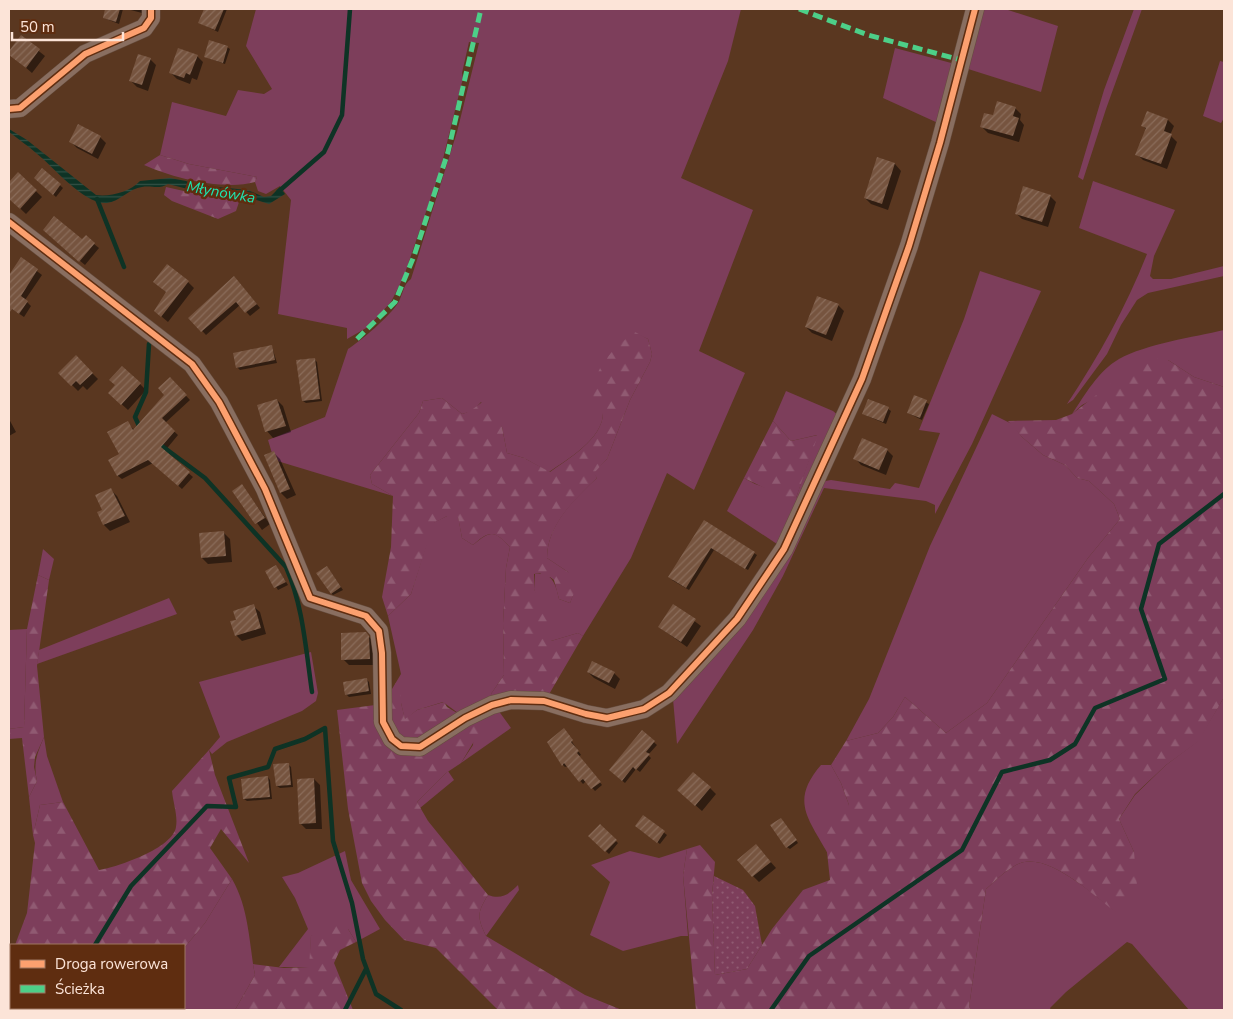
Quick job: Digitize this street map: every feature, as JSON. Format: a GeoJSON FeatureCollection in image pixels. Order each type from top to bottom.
{"type":"FeatureCollection","features":[{"type":"Feature","properties":{"kind":"street"},"geometry":{"type":"LineString","coordinates":[[9,109],[20,108],[86,54],[144,28],[151,18],[151,9]]}},
{"type":"Feature","properties":{"kind":"street"},"geometry":{"type":"LineString","coordinates":[[9,222],[192,364],[219,402],[265,489],[310,598],[366,616],[379,631],[382,653],[383,722],[392,739],[402,746],[420,748],[465,718],[492,705],[511,700],[544,701],[586,714],[607,718],[644,709],[669,694],[737,619],[784,549],[862,379],[895,288],[940,143],[975,9]]}},
{"type":"Feature","properties":{"kind":"green space"},"geometry":{"type":"Polygon","coordinates":[[[256,9],[741,9],[728,61],[681,178],[753,210],[699,351],[745,373],[694,490],[667,473],[631,558],[583,636],[578,633],[551,641],[534,589],[535,574],[549,577],[555,584],[559,599],[570,603],[573,595],[568,572],[547,558],[548,546],[563,514],[597,478],[593,473],[607,459],[630,400],[650,362],[652,354],[648,339],[639,335],[603,412],[602,422],[598,431],[584,447],[549,472],[524,458],[507,453],[502,427],[481,402],[473,411],[462,414],[442,398],[423,401],[419,413],[370,475],[372,484],[393,496],[274,460],[268,440],[325,417],[348,349],[368,334],[388,315],[398,303],[408,281],[411,279],[457,132],[479,43],[469,42],[462,73],[463,78],[440,171],[404,276],[391,302],[368,327],[347,339],[347,328],[278,314],[291,200],[280,186],[266,194],[258,191],[255,182],[257,177],[189,164],[160,155],[172,102],[226,116],[238,90],[264,94],[272,89],[246,46],[256,9]]]}},
{"type":"Feature","properties":{"kind":"green space"},"geometry":{"type":"Polygon","coordinates":[[[982,9],[1005,9],[1058,26],[1041,92],[965,68],[982,9]]]}},
{"type":"Feature","properties":{"kind":"green space"},"geometry":{"type":"Polygon","coordinates":[[[1134,9],[1142,9],[1083,180],[1078,177],[1104,90],[1134,9]]]}},
{"type":"Feature","properties":{"kind":"green space"},"geometry":{"type":"Polygon","coordinates":[[[895,48],[955,64],[938,123],[883,98],[895,48]]]}},
{"type":"Feature","properties":{"kind":"green space"},"geometry":{"type":"Polygon","coordinates":[[[1220,61],[1224,62],[1224,118],[1221,123],[1203,116],[1220,61]]]}},
{"type":"Feature","properties":{"kind":"green space"},"geometry":{"type":"Polygon","coordinates":[[[160,155],[189,164],[257,177],[255,182],[243,184],[214,184],[169,174],[144,165],[160,155]]]}},
{"type":"Feature","properties":{"kind":"green space"},"geometry":{"type":"Polygon","coordinates":[[[1093,181],[1175,210],[1154,256],[1150,276],[1153,279],[1171,279],[1224,266],[1224,276],[1148,293],[1137,300],[1121,325],[1107,354],[1073,400],[1067,404],[1111,331],[1147,254],[1079,228],[1093,181]]]}},
{"type":"Feature","properties":{"kind":"green space"},"geometry":{"type":"Polygon","coordinates":[[[166,187],[206,196],[228,196],[240,199],[236,211],[218,219],[172,201],[164,195],[166,187]]]}},
{"type":"Feature","properties":{"kind":"green space"},"geometry":{"type":"Polygon","coordinates":[[[980,271],[1041,291],[972,444],[935,514],[935,505],[926,501],[824,488],[783,576],[753,630],[677,744],[673,699],[820,482],[831,480],[890,489],[895,483],[919,488],[940,433],[919,430],[964,319],[980,271]]]}},
{"type":"Feature","properties":{"kind":"green space"},"geometry":{"type":"Polygon","coordinates":[[[1224,330],[1224,387],[1194,377],[1168,360],[1082,405],[1072,414],[1098,377],[1119,359],[1156,345],[1224,330]]]}},
{"type":"Feature","properties":{"kind":"green space"},"geometry":{"type":"Polygon","coordinates":[[[635,332],[648,339],[652,354],[650,362],[630,400],[607,459],[594,473],[597,478],[564,514],[557,524],[548,546],[547,558],[575,579],[577,586],[570,603],[559,599],[554,580],[540,573],[534,574],[534,589],[551,623],[551,641],[578,633],[583,636],[548,696],[492,697],[491,694],[504,675],[503,623],[506,568],[510,547],[496,535],[492,534],[484,536],[473,545],[462,538],[458,517],[447,516],[434,523],[411,594],[388,616],[382,597],[391,547],[393,496],[372,484],[370,475],[419,413],[423,401],[442,398],[462,414],[488,399],[502,427],[507,453],[524,458],[550,472],[584,447],[598,431],[602,422],[603,412],[594,404],[593,392],[598,372],[610,354],[635,332]]]}},
{"type":"Feature","properties":{"kind":"green space"},"geometry":{"type":"Polygon","coordinates":[[[1149,358],[1168,360],[1194,377],[1224,387],[1224,697],[1199,741],[1166,765],[1135,794],[1119,819],[1134,852],[1138,897],[1117,913],[1083,886],[1055,868],[1028,861],[1012,867],[986,889],[969,1007],[972,1010],[696,1010],[683,875],[687,849],[700,845],[715,862],[712,895],[715,975],[747,969],[772,929],[803,890],[830,880],[824,824],[835,810],[849,805],[841,783],[831,765],[846,741],[878,733],[893,717],[905,697],[946,733],[987,703],[1088,558],[1120,519],[1114,504],[1089,481],[1077,478],[1065,465],[1043,455],[1022,437],[1008,421],[1056,420],[1072,414],[1122,375],[1149,358]]]}},
{"type":"Feature","properties":{"kind":"green space"},"geometry":{"type":"Polygon","coordinates":[[[786,391],[833,411],[840,417],[780,546],[727,511],[744,478],[755,484],[796,498],[817,435],[791,441],[773,421],[786,391]]]}},
{"type":"Feature","properties":{"kind":"green space"},"geometry":{"type":"Polygon","coordinates":[[[992,414],[1012,424],[1022,437],[1043,455],[1065,465],[1077,478],[1089,481],[1114,504],[1120,519],[1088,558],[987,703],[946,733],[905,697],[893,717],[878,733],[846,741],[869,699],[930,546],[992,414]]]}},
{"type":"Feature","properties":{"kind":"green space"},"geometry":{"type":"Polygon","coordinates":[[[773,421],[791,441],[818,435],[796,498],[783,497],[744,478],[773,421]]]}},
{"type":"Feature","properties":{"kind":"green space"},"geometry":{"type":"Polygon","coordinates":[[[447,516],[458,516],[462,538],[473,545],[492,534],[500,537],[510,547],[506,568],[503,623],[504,675],[491,694],[492,697],[458,713],[443,702],[417,710],[405,720],[401,703],[401,674],[388,616],[411,594],[433,523],[447,516]]]}},
{"type":"Feature","properties":{"kind":"green space"},"geometry":{"type":"Polygon","coordinates":[[[43,549],[54,559],[49,580],[38,575],[43,549]]]}},
{"type":"Feature","properties":{"kind":"green space"},"geometry":{"type":"Polygon","coordinates":[[[38,575],[49,580],[37,666],[44,737],[35,757],[34,767],[37,781],[29,797],[22,738],[9,739],[9,729],[24,727],[27,629],[38,575]]]}},
{"type":"Feature","properties":{"kind":"green space"},"geometry":{"type":"Polygon","coordinates":[[[169,598],[177,614],[37,664],[39,650],[169,598]]]}},
{"type":"Feature","properties":{"kind":"green space"},"geometry":{"type":"Polygon","coordinates":[[[27,629],[24,727],[9,729],[9,630],[27,629]]]}},
{"type":"Feature","properties":{"kind":"green space"},"geometry":{"type":"Polygon","coordinates":[[[311,652],[318,693],[316,701],[302,711],[227,742],[212,754],[209,750],[220,737],[199,682],[311,652]]]}},
{"type":"Feature","properties":{"kind":"green space"},"geometry":{"type":"Polygon","coordinates":[[[401,674],[401,703],[405,719],[417,710],[444,702],[447,707],[477,725],[479,733],[461,763],[446,773],[417,802],[428,821],[488,895],[480,911],[481,924],[486,936],[585,995],[622,1010],[498,1010],[436,948],[404,940],[385,920],[371,901],[362,883],[348,809],[337,710],[383,704],[401,674]]]}},
{"type":"Feature","properties":{"kind":"green space"},"geometry":{"type":"Polygon","coordinates":[[[1224,697],[1224,1010],[1189,1010],[1132,944],[1127,942],[1066,992],[1050,1008],[1051,1010],[972,1010],[969,1007],[986,889],[1016,865],[1028,861],[1041,863],[1069,876],[1117,912],[1134,852],[1119,819],[1135,795],[1166,765],[1198,741],[1224,697]]]}},
{"type":"Feature","properties":{"kind":"green space"},"geometry":{"type":"Polygon","coordinates":[[[498,710],[511,728],[461,763],[473,745],[474,723],[498,710]]]}},
{"type":"Feature","properties":{"kind":"green space"},"geometry":{"type":"Polygon","coordinates":[[[44,737],[47,756],[63,802],[40,805],[33,835],[29,797],[37,781],[36,759],[44,737]]]}},
{"type":"Feature","properties":{"kind":"green space"},"geometry":{"type":"Polygon","coordinates":[[[209,750],[215,775],[249,863],[221,829],[210,848],[232,879],[205,923],[185,947],[185,944],[15,944],[27,913],[35,843],[33,835],[40,805],[63,802],[99,870],[131,861],[144,855],[173,835],[176,827],[176,814],[172,791],[209,750]]]}},
{"type":"Feature","properties":{"kind":"green space"},"geometry":{"type":"Polygon","coordinates":[[[821,765],[831,765],[841,783],[849,805],[827,843],[828,854],[809,820],[804,799],[806,789],[821,765]]]}},
{"type":"Feature","properties":{"kind":"green space"},"geometry":{"type":"Polygon","coordinates":[[[448,771],[454,780],[420,808],[417,802],[448,771]]]}},
{"type":"Feature","properties":{"kind":"green space"},"geometry":{"type":"Polygon","coordinates":[[[687,849],[683,875],[688,936],[681,936],[623,951],[590,935],[610,882],[591,865],[630,851],[659,858],[687,849]]]}},
{"type":"Feature","properties":{"kind":"green space"},"geometry":{"type":"Polygon","coordinates":[[[345,851],[351,880],[380,929],[356,942],[348,929],[311,936],[310,967],[279,967],[308,929],[295,898],[282,877],[298,873],[345,851]]]}},
{"type":"Feature","properties":{"kind":"green space"},"geometry":{"type":"Polygon","coordinates":[[[714,876],[743,890],[755,906],[762,945],[747,969],[715,975],[712,895],[714,876]]]}},
{"type":"Feature","properties":{"kind":"green space"},"geometry":{"type":"Polygon","coordinates":[[[232,879],[238,890],[248,926],[255,975],[235,1010],[137,1010],[185,1009],[185,947],[205,923],[232,879]]]}},
{"type":"Feature","properties":{"kind":"green space"},"geometry":{"type":"Polygon","coordinates":[[[518,885],[519,890],[486,936],[481,924],[480,911],[488,895],[497,897],[505,895],[518,885]]]}},
{"type":"Feature","properties":{"kind":"green space"},"geometry":{"type":"Polygon","coordinates":[[[337,924],[348,929],[356,942],[340,950],[334,963],[353,1010],[235,1010],[255,975],[253,964],[284,968],[309,967],[311,936],[323,928],[337,924]]]}},
{"type":"Feature","properties":{"kind":"green space"},"geometry":{"type":"Polygon","coordinates":[[[10,958],[10,1009],[138,1009],[9,1010],[10,958]]]}},
{"type":"Feature","properties":{"kind":"water"},"geometry":{"type":"Polygon","coordinates":[[[9,129],[27,140],[96,195],[120,193],[140,181],[170,178],[196,185],[248,190],[264,197],[271,196],[280,187],[285,194],[269,204],[234,193],[208,194],[168,184],[161,187],[138,188],[111,202],[98,202],[69,184],[43,159],[9,132],[9,129]]]}},
{"type":"Feature","properties":{"kind":"building"},"geometry":{"type":"Polygon","coordinates":[[[105,9],[120,9],[116,22],[103,18],[105,9]]]}},
{"type":"Feature","properties":{"kind":"building"},"geometry":{"type":"Polygon","coordinates":[[[204,9],[224,9],[215,30],[198,23],[204,9]]]}},
{"type":"Feature","properties":{"kind":"building"},"geometry":{"type":"Polygon","coordinates":[[[21,35],[40,49],[26,68],[9,55],[9,51],[21,35]]]}},
{"type":"Feature","properties":{"kind":"building"},"geometry":{"type":"Polygon","coordinates":[[[209,40],[228,46],[223,63],[204,57],[209,40]]]}},
{"type":"Feature","properties":{"kind":"building"},"geometry":{"type":"Polygon","coordinates":[[[178,48],[198,55],[190,75],[186,73],[184,78],[169,73],[178,48]]]}},
{"type":"Feature","properties":{"kind":"building"},"geometry":{"type":"Polygon","coordinates":[[[138,54],[151,58],[142,85],[129,81],[138,54]]]}},
{"type":"Feature","properties":{"kind":"building"},"geometry":{"type":"Polygon","coordinates":[[[997,101],[1016,107],[1013,116],[1019,118],[1013,136],[980,127],[984,113],[993,115],[997,101]]]}},
{"type":"Feature","properties":{"kind":"building"},"geometry":{"type":"Polygon","coordinates":[[[1147,111],[1168,119],[1164,131],[1172,134],[1161,164],[1135,155],[1146,128],[1141,126],[1147,111]]]}},
{"type":"Feature","properties":{"kind":"building"},"geometry":{"type":"Polygon","coordinates":[[[78,124],[101,136],[92,154],[69,142],[78,124]]]}},
{"type":"Feature","properties":{"kind":"building"},"geometry":{"type":"Polygon","coordinates":[[[877,157],[895,163],[882,204],[864,198],[877,157]]]}},
{"type":"Feature","properties":{"kind":"building"},"geometry":{"type":"Polygon","coordinates":[[[42,168],[61,184],[53,195],[34,178],[42,168]]]}},
{"type":"Feature","properties":{"kind":"building"},"geometry":{"type":"Polygon","coordinates":[[[18,172],[37,190],[20,209],[9,199],[9,182],[18,172]]]}},
{"type":"Feature","properties":{"kind":"building"},"geometry":{"type":"Polygon","coordinates":[[[1023,186],[1051,195],[1042,222],[1015,214],[1023,186]]]}},
{"type":"Feature","properties":{"kind":"building"},"geometry":{"type":"Polygon","coordinates":[[[54,216],[82,239],[86,235],[95,243],[79,262],[43,230],[54,216]]]}},
{"type":"Feature","properties":{"kind":"building"},"geometry":{"type":"Polygon","coordinates":[[[21,257],[38,269],[21,296],[28,301],[19,314],[12,309],[9,313],[9,275],[21,257]]]}},
{"type":"Feature","properties":{"kind":"building"},"geometry":{"type":"Polygon","coordinates":[[[167,264],[189,281],[161,317],[154,311],[166,292],[153,282],[167,264]]]}},
{"type":"Feature","properties":{"kind":"building"},"geometry":{"type":"Polygon","coordinates":[[[234,276],[257,304],[245,313],[236,302],[201,332],[188,318],[234,276]]]}},
{"type":"Feature","properties":{"kind":"building"},"geometry":{"type":"Polygon","coordinates":[[[817,296],[839,304],[826,335],[805,327],[817,296]]]}},
{"type":"Feature","properties":{"kind":"building"},"geometry":{"type":"Polygon","coordinates":[[[272,345],[275,360],[236,368],[233,353],[272,345]]]}},
{"type":"Feature","properties":{"kind":"building"},"geometry":{"type":"Polygon","coordinates":[[[76,355],[93,373],[80,385],[76,381],[71,386],[58,373],[76,355]]]}},
{"type":"Feature","properties":{"kind":"building"},"geometry":{"type":"Polygon","coordinates":[[[315,358],[320,399],[302,401],[296,360],[315,358]]]}},
{"type":"Feature","properties":{"kind":"building"},"geometry":{"type":"Polygon","coordinates":[[[122,366],[141,383],[121,405],[108,393],[115,385],[109,380],[122,366]]]}},
{"type":"Feature","properties":{"kind":"building"},"geometry":{"type":"Polygon","coordinates":[[[170,377],[187,395],[162,418],[175,431],[161,447],[190,472],[178,486],[148,460],[117,476],[108,460],[119,454],[107,432],[128,421],[133,430],[164,395],[158,388],[170,377]]]}},
{"type":"Feature","properties":{"kind":"building"},"geometry":{"type":"Polygon","coordinates":[[[914,395],[927,400],[920,418],[907,413],[914,395]]]}},
{"type":"Feature","properties":{"kind":"building"},"geometry":{"type":"Polygon","coordinates":[[[277,399],[286,426],[265,432],[257,405],[277,399]]]}},
{"type":"Feature","properties":{"kind":"building"},"geometry":{"type":"Polygon","coordinates":[[[868,399],[889,407],[883,422],[862,414],[868,399]]]}},
{"type":"Feature","properties":{"kind":"building"},"geometry":{"type":"Polygon","coordinates":[[[862,438],[888,449],[879,470],[853,459],[862,438]]]}},
{"type":"Feature","properties":{"kind":"building"},"geometry":{"type":"Polygon","coordinates":[[[274,451],[290,489],[280,493],[264,455],[274,451]]]}},
{"type":"Feature","properties":{"kind":"building"},"geometry":{"type":"Polygon","coordinates":[[[242,484],[265,518],[255,524],[232,491],[242,484]]]}},
{"type":"Feature","properties":{"kind":"building"},"geometry":{"type":"Polygon","coordinates":[[[111,488],[125,516],[103,525],[97,512],[102,510],[95,495],[111,488]]]}},
{"type":"Feature","properties":{"kind":"building"},"geometry":{"type":"Polygon","coordinates":[[[704,520],[755,552],[745,569],[711,548],[686,588],[668,577],[704,520]]]}},
{"type":"Feature","properties":{"kind":"building"},"geometry":{"type":"Polygon","coordinates":[[[224,531],[226,556],[201,558],[199,533],[224,531]]]}},
{"type":"Feature","properties":{"kind":"building"},"geometry":{"type":"Polygon","coordinates":[[[276,565],[286,582],[274,588],[265,571],[276,565]]]}},
{"type":"Feature","properties":{"kind":"building"},"geometry":{"type":"Polygon","coordinates":[[[327,566],[341,587],[331,594],[316,573],[327,566]]]}},
{"type":"Feature","properties":{"kind":"building"},"geometry":{"type":"Polygon","coordinates":[[[254,604],[261,628],[235,636],[230,621],[236,620],[233,611],[254,604]]]}},
{"type":"Feature","properties":{"kind":"building"},"geometry":{"type":"Polygon","coordinates":[[[673,604],[696,619],[681,642],[658,627],[673,604]]]}},
{"type":"Feature","properties":{"kind":"building"},"geometry":{"type":"Polygon","coordinates":[[[366,632],[369,636],[370,659],[341,660],[341,633],[366,632]]]}},
{"type":"Feature","properties":{"kind":"building"},"geometry":{"type":"Polygon","coordinates":[[[592,661],[615,672],[609,683],[587,672],[592,661]]]}},
{"type":"Feature","properties":{"kind":"building"},"geometry":{"type":"Polygon","coordinates":[[[367,678],[369,691],[345,695],[343,682],[367,678]]]}},
{"type":"Feature","properties":{"kind":"building"},"geometry":{"type":"Polygon","coordinates":[[[564,728],[573,740],[571,742],[579,751],[577,753],[601,782],[591,789],[583,779],[579,782],[564,763],[562,766],[547,742],[564,728]]]}},
{"type":"Feature","properties":{"kind":"building"},"geometry":{"type":"Polygon","coordinates":[[[642,730],[655,741],[646,752],[650,754],[636,770],[633,767],[622,781],[609,770],[642,730]]]}},
{"type":"Feature","properties":{"kind":"building"},"geometry":{"type":"Polygon","coordinates":[[[289,763],[291,785],[276,786],[273,764],[289,763]]]}},
{"type":"Feature","properties":{"kind":"building"},"geometry":{"type":"Polygon","coordinates":[[[693,772],[711,787],[695,806],[677,790],[693,772]]]}},
{"type":"Feature","properties":{"kind":"building"},"geometry":{"type":"Polygon","coordinates":[[[268,776],[270,797],[243,799],[241,779],[268,776]]]}},
{"type":"Feature","properties":{"kind":"building"},"geometry":{"type":"Polygon","coordinates":[[[314,778],[316,823],[299,824],[297,779],[314,778]]]}},
{"type":"Feature","properties":{"kind":"building"},"geometry":{"type":"Polygon","coordinates":[[[643,815],[665,831],[657,843],[635,826],[643,815]]]}},
{"type":"Feature","properties":{"kind":"building"},"geometry":{"type":"Polygon","coordinates":[[[781,818],[797,840],[786,848],[770,825],[781,818]]]}},
{"type":"Feature","properties":{"kind":"building"},"geometry":{"type":"Polygon","coordinates":[[[600,824],[617,840],[605,852],[588,836],[600,824]]]}},
{"type":"Feature","properties":{"kind":"building"},"geometry":{"type":"Polygon","coordinates":[[[756,844],[771,862],[752,877],[737,860],[756,844]]]}},
{"type":"Feature","properties":{"kind":"waterway","name":"Młynówka"},"geometry":{"type":"LineString","coordinates":[[278,192],[324,152],[342,115],[350,9]]}},
{"type":"Feature","properties":{"kind":"waterway"},"geometry":{"type":"LineString","coordinates":[[97,199],[124,267]]}},
{"type":"Feature","properties":{"kind":"waterway"},"geometry":{"type":"LineString","coordinates":[[140,428],[135,417],[146,392],[149,344]]}},
{"type":"Feature","properties":{"kind":"waterway"},"geometry":{"type":"LineString","coordinates":[[158,443],[205,478],[286,567],[300,612],[312,692]]}},
{"type":"Feature","properties":{"kind":"waterway"},"geometry":{"type":"LineString","coordinates":[[771,1010],[809,956],[962,850],[1002,772],[1050,760],[1075,744],[1095,708],[1165,679],[1141,609],[1159,544],[1224,494]]}},
{"type":"Feature","properties":{"kind":"waterway"},"geometry":{"type":"LineString","coordinates":[[96,944],[131,886],[207,806],[236,807],[229,778],[268,767],[275,749],[305,739],[325,728],[333,841],[352,903],[363,959],[376,994],[401,1010]]}},
{"type":"Feature","properties":{"kind":"waterway"},"geometry":{"type":"LineString","coordinates":[[345,1010],[366,969]]}},
{"type":"Feature","properties":{"kind":"marked path"},"geometry":{"type":"LineString","coordinates":[[357,339],[395,302],[414,256],[448,152],[481,9]]}},
{"type":"Feature","properties":{"kind":"marked path"},"geometry":{"type":"LineString","coordinates":[[799,9],[868,35],[961,60]]}},
{"type":"Feature","properties":{"kind":"cycle path"},"geometry":{"type":"LineString","coordinates":[[9,109],[20,108],[85,54],[144,28],[151,18],[151,9]]}},
{"type":"Feature","properties":{"kind":"cycle path"},"geometry":{"type":"LineString","coordinates":[[9,222],[192,364],[219,402],[265,489],[310,598],[366,616],[379,631],[382,653],[383,722],[392,739],[401,746],[420,747],[465,718],[492,705],[511,700],[544,701],[586,714],[607,718],[644,709],[669,693],[737,619],[784,549],[862,379],[909,246],[940,143],[975,9]]}}]}
